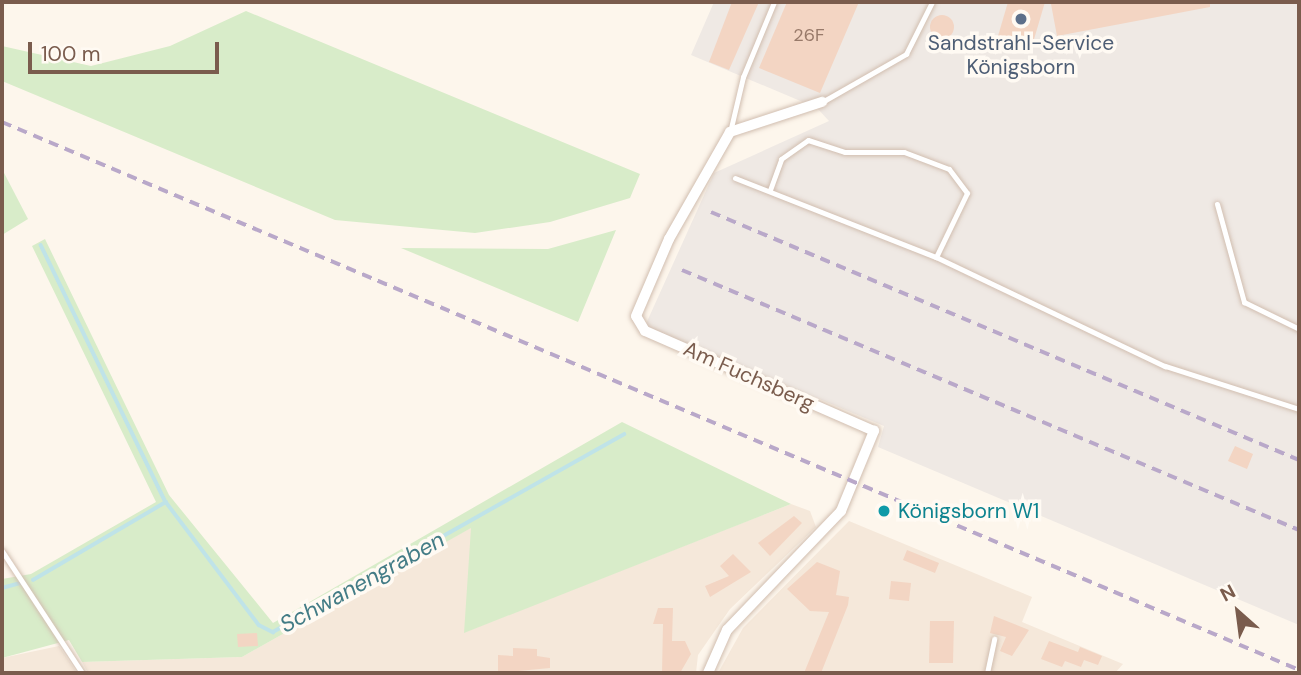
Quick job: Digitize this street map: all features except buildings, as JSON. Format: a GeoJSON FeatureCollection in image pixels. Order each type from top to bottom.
{"type":"FeatureCollection","features":[{"type":"Feature","properties":{"kind":"street"},"geometry":{"type":"LineString","coordinates":[[730,132],[822,102]]}},
{"type":"Feature","properties":{"kind":"street","name":"Am Fuchsberg"},"geometry":{"type":"LineString","coordinates":[[708,673],[727,630],[841,511],[874,432],[638,325],[639,305],[669,239],[730,132]]}},
{"type":"Feature","properties":{"kind":"lane"},"geometry":{"type":"LineString","coordinates":[[730,132],[743,77],[774,2]]}},
{"type":"Feature","properties":{"kind":"lane"},"geometry":{"type":"LineString","coordinates":[[822,102],[906,54],[932,2]]}},
{"type":"Feature","properties":{"kind":"lane"},"geometry":{"type":"LineString","coordinates":[[770,190],[781,159],[808,140],[845,152],[904,152],[949,169],[967,193],[936,257]]}},
{"type":"Feature","properties":{"kind":"lane"},"geometry":{"type":"LineString","coordinates":[[735,178],[936,257],[1152,361],[1299,409]]}},
{"type":"Feature","properties":{"kind":"lane"},"geometry":{"type":"LineString","coordinates":[[1217,204],[1244,302],[1299,330]]}},
{"type":"Feature","properties":{"kind":"lane"},"geometry":{"type":"LineString","coordinates":[[2,551],[82,673]]}},
{"type":"Feature","properties":{"kind":"lane"},"geometry":{"type":"LineString","coordinates":[[987,673],[994,639]]}},
{"type":"Feature","properties":{"kind":"shaded area"},"geometry":{"type":"Polygon","coordinates":[[[714,2],[1299,2],[1299,625],[878,447],[884,426],[645,326],[714,173],[829,121],[817,108],[691,55],[714,2]]]}},
{"type":"Feature","properties":{"kind":"shaded area"},"geometry":{"type":"Polygon","coordinates":[[[791,504],[810,511],[816,527],[730,609],[698,655],[696,673],[88,673],[82,662],[242,657],[472,527],[465,632],[791,504]]]}},
{"type":"Feature","properties":{"kind":"shaded area"},"geometry":{"type":"Polygon","coordinates":[[[849,521],[1032,597],[1022,622],[1123,664],[1115,673],[718,673],[743,628],[849,521]]]}},
{"type":"Feature","properties":{"kind":"shaded area"},"geometry":{"type":"Polygon","coordinates":[[[59,646],[77,673],[2,673],[2,658],[59,646]]]}},
{"type":"Feature","properties":{"kind":"green space"},"geometry":{"type":"Polygon","coordinates":[[[246,11],[640,174],[630,198],[550,222],[475,233],[335,220],[2,81],[2,46],[91,66],[170,46],[246,11]]]}},
{"type":"Feature","properties":{"kind":"green space"},"geometry":{"type":"Polygon","coordinates":[[[2,169],[28,219],[2,235],[2,169]]]}},
{"type":"Feature","properties":{"kind":"green space"},"geometry":{"type":"Polygon","coordinates":[[[616,230],[578,322],[401,248],[548,249],[616,230]]]}},
{"type":"Feature","properties":{"kind":"green space"},"geometry":{"type":"Polygon","coordinates":[[[45,239],[169,495],[273,623],[622,422],[791,504],[464,633],[471,528],[242,657],[82,662],[69,640],[2,658],[2,579],[31,574],[156,502],[32,246],[45,239]]]}},
{"type":"Feature","properties":{"kind":"waterway"},"geometry":{"type":"LineString","coordinates":[[41,245],[166,502]]}},
{"type":"Feature","properties":{"kind":"waterway","name":"Schwanengraben"},"geometry":{"type":"LineString","coordinates":[[33,580],[166,502],[259,625],[273,632],[624,434]]}},
{"type":"Feature","properties":{"kind":"waterway","name":"Schwanengraben"},"geometry":{"type":"LineString","coordinates":[[2,588],[21,583]]}},
{"type":"Feature","properties":{"kind":"railway"},"geometry":{"type":"LineString","coordinates":[[2,122],[1299,670]]}},
{"type":"Feature","properties":{"kind":"railway"},"geometry":{"type":"LineString","coordinates":[[711,212],[1299,460]]}},
{"type":"Feature","properties":{"kind":"railway"},"geometry":{"type":"LineString","coordinates":[[682,270],[1299,530]]}},
{"type":"Feature","properties":{"kind":"place","name":"Sandstrahl-Service Königsborn"},"geometry":{"type":"Point","coordinates":[1021,19]}},
{"type":"Feature","properties":{"kind":"place","name":"Königsborn W1"},"geometry":{"type":"Point","coordinates":[884,511]}}]}
